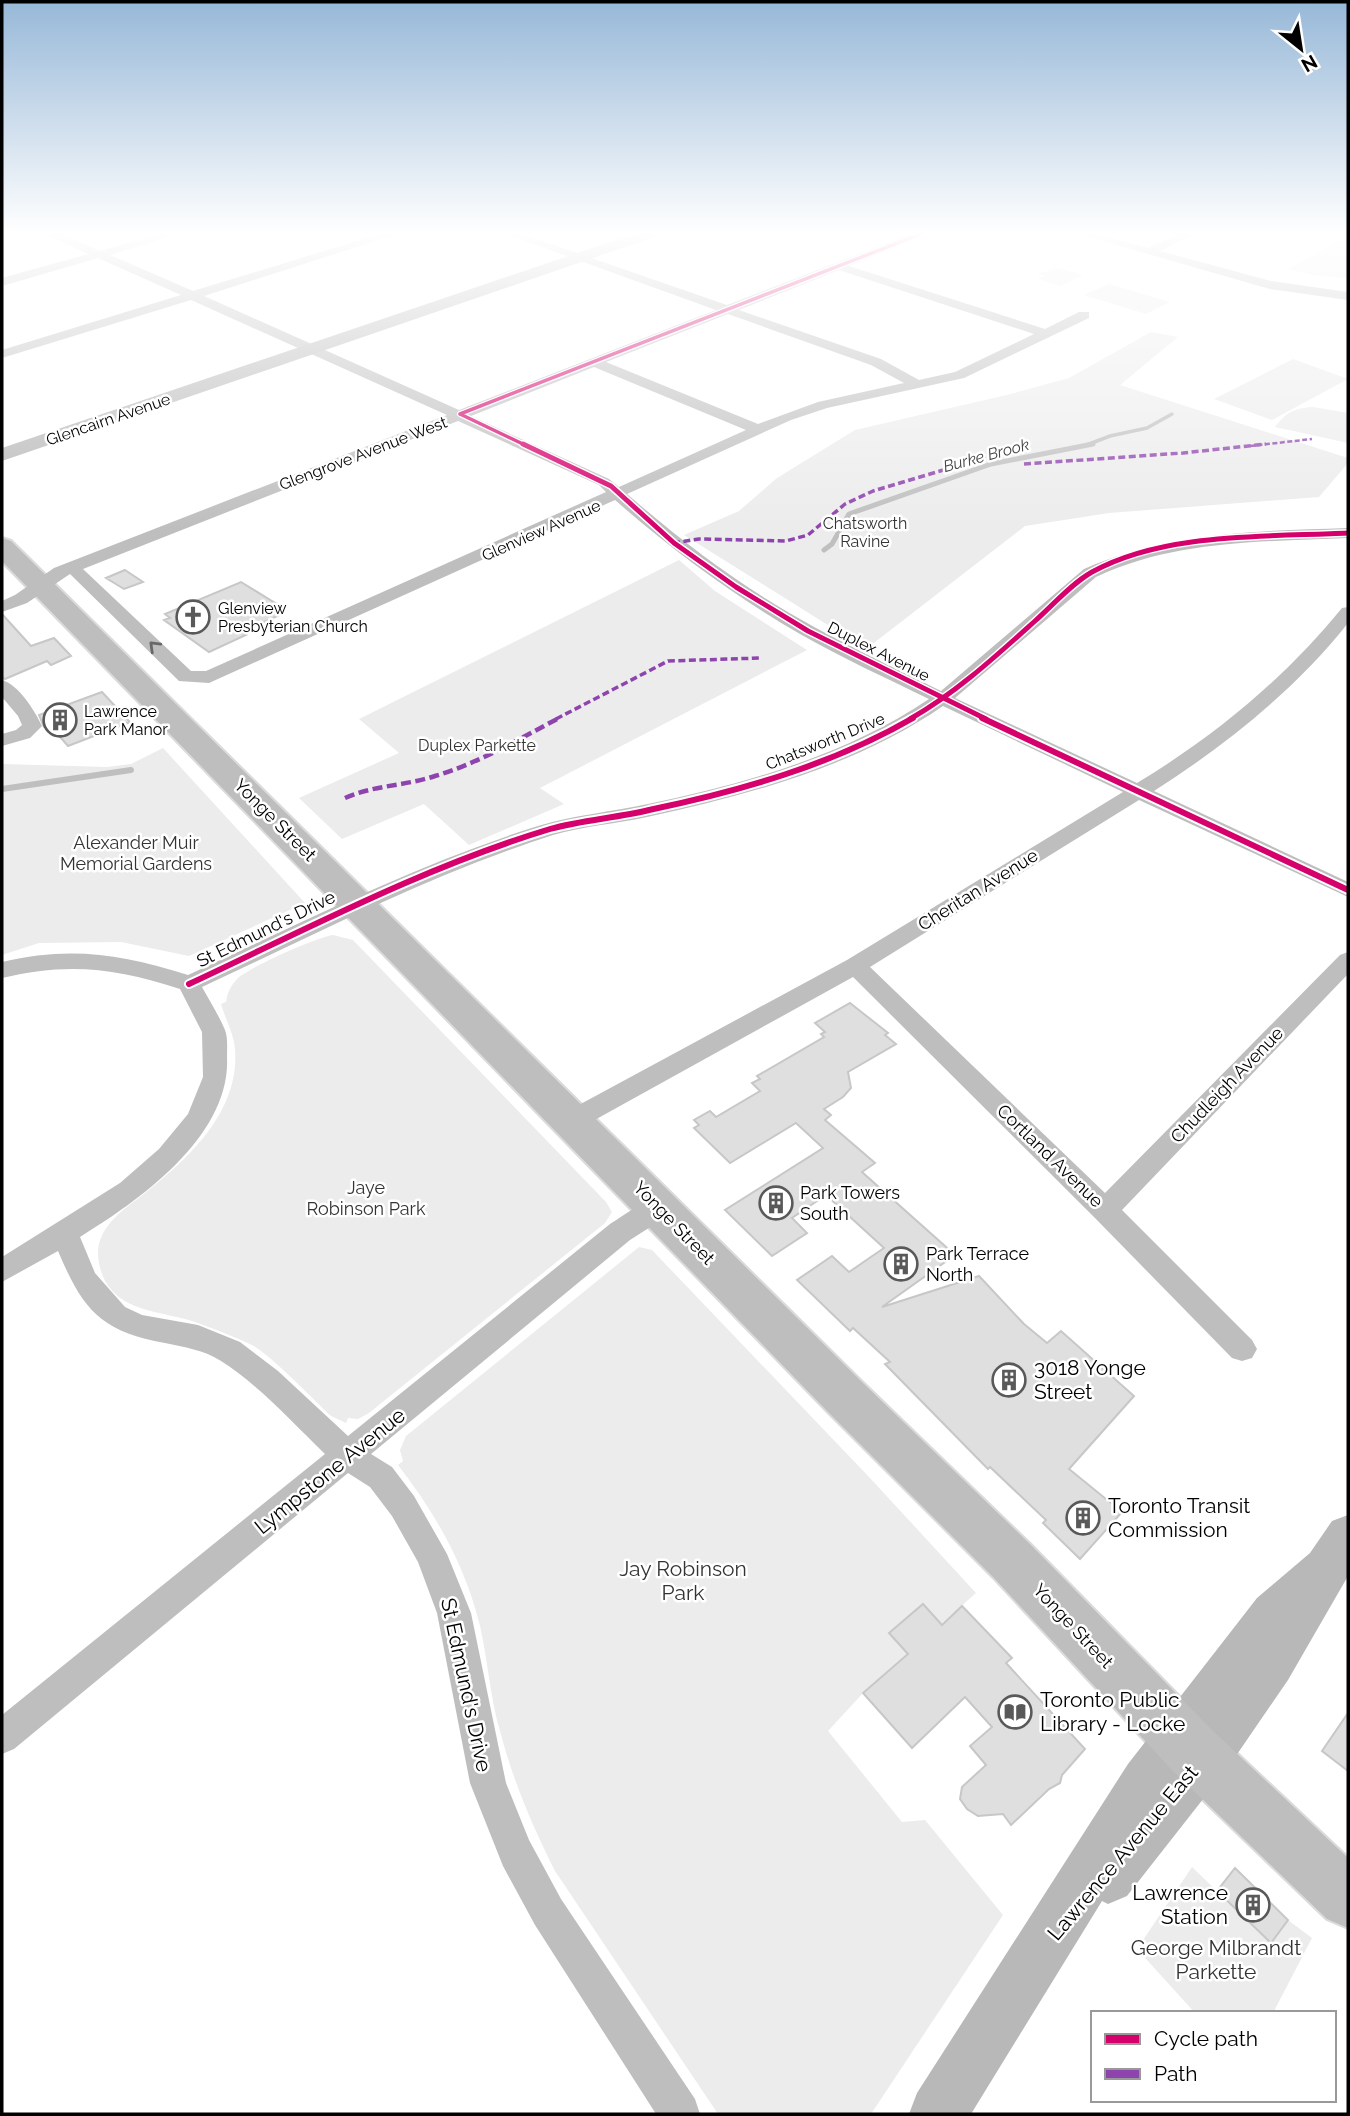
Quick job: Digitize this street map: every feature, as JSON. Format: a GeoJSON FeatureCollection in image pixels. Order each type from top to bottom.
{"type":"FeatureCollection","features":[{"type":"Feature","properties":{"kind":"main road","name":"Yonge Street"},"geometry":{"type":"LineString","coordinates":[[2,546],[845,1397],[1012,1561],[1191,1749],[1348,1898]]}},
{"type":"Feature","properties":{"kind":"street"},"geometry":{"type":"LineString","coordinates":[[2,354],[74,332]]}},
{"type":"Feature","properties":{"kind":"street","name":"Duplex Avenue"},"geometry":{"type":"LineString","coordinates":[[277,332],[604,482],[674,543],[736,587],[808,631],[942,698],[1348,890]]}},
{"type":"Feature","properties":{"kind":"street","name":"Glencairn Avenue"},"geometry":{"type":"LineString","coordinates":[[2,455],[362,332]]}},
{"type":"Feature","properties":{"kind":"street","name":"Glengrove Avenue West"},"geometry":{"type":"LineString","coordinates":[[2,607],[22,599],[72,567],[671,332]]}},
{"type":"Feature","properties":{"kind":"street"},"geometry":{"type":"LineString","coordinates":[[789,332],[885,365],[918,385]]}},
{"type":"Feature","properties":{"kind":"street"},"geometry":{"type":"LineString","coordinates":[[1041,332],[1045,333]]}},
{"type":"Feature","properties":{"kind":"street","name":"Glenview Avenue"},"geometry":{"type":"LineString","coordinates":[[72,567],[186,677],[209,677],[759,430],[811,409],[918,385],[973,369],[1045,333]]}},
{"type":"Feature","properties":{"kind":"street"},"geometry":{"type":"LineString","coordinates":[[593,362],[759,430]]}},
{"type":"Feature","properties":{"kind":"street","name":"Chatsworth Drive"},"geometry":{"type":"LineString","coordinates":[[356,903],[412,879],[551,829],[686,802],[785,774],[892,729],[942,698],[1090,573],[1112,561],[1174,545],[1348,533]]}},
{"type":"Feature","properties":{"kind":"street","name":"Cheritan Avenue"},"geometry":{"type":"LineString","coordinates":[[573,1120],[855,966],[1201,750],[1289,678],[1348,612]]}},
{"type":"Feature","properties":{"kind":"street"},"geometry":{"type":"LineString","coordinates":[[2,686],[27,714],[32,726],[15,738],[2,740]]}},
{"type":"Feature","properties":{"kind":"street","name":"St Edmund's Drive"},"geometry":{"type":"LineString","coordinates":[[356,903],[189,984],[202,1001],[218,1041],[217,1076],[199,1121],[162,1163],[64,1232],[84,1279],[115,1315],[126,1322],[198,1337],[230,1351],[268,1380],[348,1456],[381,1477],[391,1489],[431,1554],[454,1614],[463,1648],[488,1783],[516,1853],[548,1912],[680,2114]]}},
{"type":"Feature","properties":{"kind":"street"},"geometry":{"type":"LineString","coordinates":[[2,970],[35,962],[90,959],[139,967],[189,984]]}},
{"type":"Feature","properties":{"kind":"street","name":"Chudleigh Avenue"},"geometry":{"type":"LineString","coordinates":[[1105,1210],[1348,960]]}},
{"type":"Feature","properties":{"kind":"street","name":"Cortland Avenue"},"geometry":{"type":"LineString","coordinates":[[855,966],[1105,1210],[1242,1349]]}},
{"type":"Feature","properties":{"kind":"street","name":"Lympstone Avenue"},"geometry":{"type":"LineString","coordinates":[[2,1737],[620,1233],[660,1208]]}},
{"type":"Feature","properties":{"kind":"street"},"geometry":{"type":"LineString","coordinates":[[2,1271],[64,1232]]}},
{"type":"Feature","properties":{"kind":"street","name":"Lawrence Avenue East"},"geometry":{"type":"LineString","coordinates":[[938,2114],[1044,1947],[1107,1878],[1191,1749],[1243,1705],[1293,1629],[1336,1553]]}},
{"type":"Feature","properties":{"kind":"green space","name":"Chatsworth Ravine"},"geometry":{"type":"Polygon","coordinates":[[[1151,332],[1178,337],[1120,385],[1348,458],[1348,463],[1319,497],[1109,513],[1025,526],[866,649],[684,535],[739,511],[777,478],[855,430],[1069,378],[1151,332]]]}},
{"type":"Feature","properties":{"kind":"green space"},"geometry":{"type":"Polygon","coordinates":[[[1293,359],[1348,379],[1272,420],[1214,399],[1293,359]]]}},
{"type":"Feature","properties":{"kind":"green space"},"geometry":{"type":"Polygon","coordinates":[[[1313,407],[1348,413],[1348,443],[1275,427],[1291,412],[1313,407]]]}},
{"type":"Feature","properties":{"kind":"green space","name":"Duplex Parkette"},"geometry":{"type":"Polygon","coordinates":[[[679,560],[715,591],[807,650],[540,788],[564,804],[469,845],[424,804],[342,839],[299,798],[399,753],[359,719],[679,560]]]}},
{"type":"Feature","properties":{"kind":"green space","name":"Alexander Muir Memorial Gardens"},"geometry":{"type":"Polygon","coordinates":[[[163,748],[305,903],[189,956],[121,942],[39,943],[2,955],[2,764],[107,767],[131,764],[163,748]]]}},
{"type":"Feature","properties":{"kind":"green space","name":"Jaye Robinson Park"},"geometry":{"type":"Polygon","coordinates":[[[333,935],[353,940],[606,1202],[612,1212],[605,1223],[369,1413],[358,1419],[348,1418],[346,1423],[331,1416],[281,1367],[252,1345],[192,1321],[128,1303],[109,1287],[102,1274],[98,1256],[99,1242],[109,1224],[194,1148],[220,1113],[234,1072],[235,1049],[221,1004],[226,1002],[233,983],[269,960],[333,935]]]}},
{"type":"Feature","properties":{"kind":"green space","name":"Jay Robinson Park"},"geometry":{"type":"Polygon","coordinates":[[[639,1247],[652,1250],[976,1593],[863,1693],[828,1731],[902,1822],[925,1820],[1003,1915],[871,2114],[718,2114],[555,1871],[524,1802],[505,1749],[480,1626],[466,1582],[437,1521],[398,1465],[403,1461],[400,1450],[406,1436],[639,1247]]]}},
{"type":"Feature","properties":{"kind":"green space","name":"George Milbrandt Parkette"},"geometry":{"type":"Polygon","coordinates":[[[1192,1867],[1271,1943],[1288,1920],[1312,1938],[1274,2011],[1193,2011],[1137,1949],[1192,1867]]]}},
{"type":"Feature","properties":{"kind":"building"},"geometry":{"type":"Polygon","coordinates":[[[125,570],[143,582],[124,589],[106,578],[125,570]]]}},
{"type":"Feature","properties":{"kind":"building","name":"Glenview Presbyterian Church"},"geometry":{"type":"Polygon","coordinates":[[[241,582],[285,609],[278,612],[282,614],[241,632],[246,635],[209,652],[164,620],[170,618],[165,614],[241,582]]]}},
{"type":"Feature","properties":{"kind":"building"},"geometry":{"type":"Polygon","coordinates":[[[2,614],[31,646],[54,638],[71,656],[51,665],[47,661],[5,679],[2,677],[2,614]]]}},
{"type":"Feature","properties":{"kind":"building","name":"Lawrence Park Manor"},"geometry":{"type":"Polygon","coordinates":[[[102,692],[130,722],[68,746],[54,730],[44,727],[39,715],[102,692]]]}},
{"type":"Feature","properties":{"kind":"building"},"geometry":{"type":"Polygon","coordinates":[[[850,1003],[888,1033],[885,1035],[896,1044],[848,1072],[851,1088],[843,1097],[824,1109],[831,1115],[825,1120],[875,1163],[862,1172],[955,1255],[882,1307],[979,1276],[1024,1324],[1047,1343],[1061,1331],[1134,1396],[1069,1469],[1122,1512],[1080,1559],[1043,1523],[1046,1520],[990,1467],[988,1469],[885,1364],[890,1362],[853,1328],[850,1331],[797,1280],[832,1256],[849,1272],[884,1248],[826,1195],[792,1218],[807,1233],[772,1256],[725,1210],[823,1148],[796,1123],[730,1163],[694,1128],[699,1125],[694,1120],[710,1111],[716,1117],[760,1091],[752,1083],[760,1079],[757,1076],[824,1037],[821,1034],[825,1032],[815,1023],[850,1003]]]}},
{"type":"Feature","properties":{"kind":"building","name":"Toronto Public Library - Locke"},"geometry":{"type":"Polygon","coordinates":[[[923,1604],[942,1625],[962,1606],[1012,1658],[1006,1663],[1085,1749],[1062,1775],[1060,1783],[1049,1789],[1011,1825],[1003,1814],[978,1816],[967,1809],[960,1799],[962,1787],[986,1765],[970,1746],[992,1727],[965,1697],[912,1748],[863,1693],[908,1654],[889,1633],[923,1604]]]}},
{"type":"Feature","properties":{"kind":"building"},"geometry":{"type":"Polygon","coordinates":[[[1348,1713],[1348,1771],[1322,1751],[1348,1713]]]}},
{"type":"Feature","properties":{"kind":"building","name":"Lawrence Station"},"geometry":{"type":"Polygon","coordinates":[[[1235,1868],[1288,1920],[1271,1943],[1217,1891],[1235,1868]]]}},
{"type":"Feature","properties":{"kind":"waterway","name":"Burke Brook"},"geometry":{"type":"LineString","coordinates":[[1085,446],[1110,436],[1147,428],[1172,414]]}},
{"type":"Feature","properties":{"kind":"waterway","name":"Burke Brook"},"geometry":{"type":"LineString","coordinates":[[1085,446],[1093,444]]}},
{"type":"Feature","properties":{"kind":"waterway","name":"Burke Brook"},"geometry":{"type":"LineString","coordinates":[[824,550],[832,544],[849,514],[991,464],[1085,446]]}},
{"type":"Feature","properties":{"kind":"waterway","name":"Burke Brook"},"geometry":{"type":"LineString","coordinates":[[2,789],[131,770]]}},
{"type":"Feature","properties":{"kind":"marked path"},"geometry":{"type":"LineString","coordinates":[[1024,464],[1183,453],[1312,439]]}},
{"type":"Feature","properties":{"kind":"marked path"},"geometry":{"type":"LineString","coordinates":[[673,543],[699,539],[786,541],[808,535],[845,504],[873,491],[1004,452]]}},
{"type":"Feature","properties":{"kind":"marked path"},"geometry":{"type":"LineString","coordinates":[[345,798],[363,790],[434,777],[476,761],[668,661],[760,658]]}},
{"type":"Feature","properties":{"kind":"cycle path"},"geometry":{"type":"LineString","coordinates":[[460,414],[670,332]]}},
{"type":"Feature","properties":{"kind":"cycle path"},"geometry":{"type":"LineString","coordinates":[[460,414],[611,486],[674,543],[736,587],[808,631],[955,705],[1348,890]]}},
{"type":"Feature","properties":{"kind":"cycle path"},"geometry":{"type":"LineString","coordinates":[[189,984],[410,881],[501,845],[585,821],[646,811],[741,788],[803,768],[863,744],[892,730],[945,696],[995,657],[1090,573],[1118,560],[1149,551],[1215,540],[1348,533]]}},
{"type":"Feature","properties":{"kind":"place","name":"Glenview Presbyterian Church"},"geometry":{"type":"Point","coordinates":[193,617]}},
{"type":"Feature","properties":{"kind":"place","name":"Lawrence Park Manor"},"geometry":{"type":"Point","coordinates":[60,720]}},
{"type":"Feature","properties":{"kind":"place","name":"Park Towers South"},"geometry":{"type":"Point","coordinates":[776,1203]}},
{"type":"Feature","properties":{"kind":"place","name":"Park Terrace North"},"geometry":{"type":"Point","coordinates":[901,1264]}},
{"type":"Feature","properties":{"kind":"place","name":"3018 Yonge Street"},"geometry":{"type":"Point","coordinates":[1009,1380]}},
{"type":"Feature","properties":{"kind":"place","name":"Toronto Transit Commission"},"geometry":{"type":"Point","coordinates":[1083,1518]}},
{"type":"Feature","properties":{"kind":"place","name":"Toronto Public Library - Locke"},"geometry":{"type":"Point","coordinates":[1015,1712]}},
{"type":"Feature","properties":{"kind":"place","name":"Lawrence Station"},"geometry":{"type":"Point","coordinates":[1253,1905]}}]}
